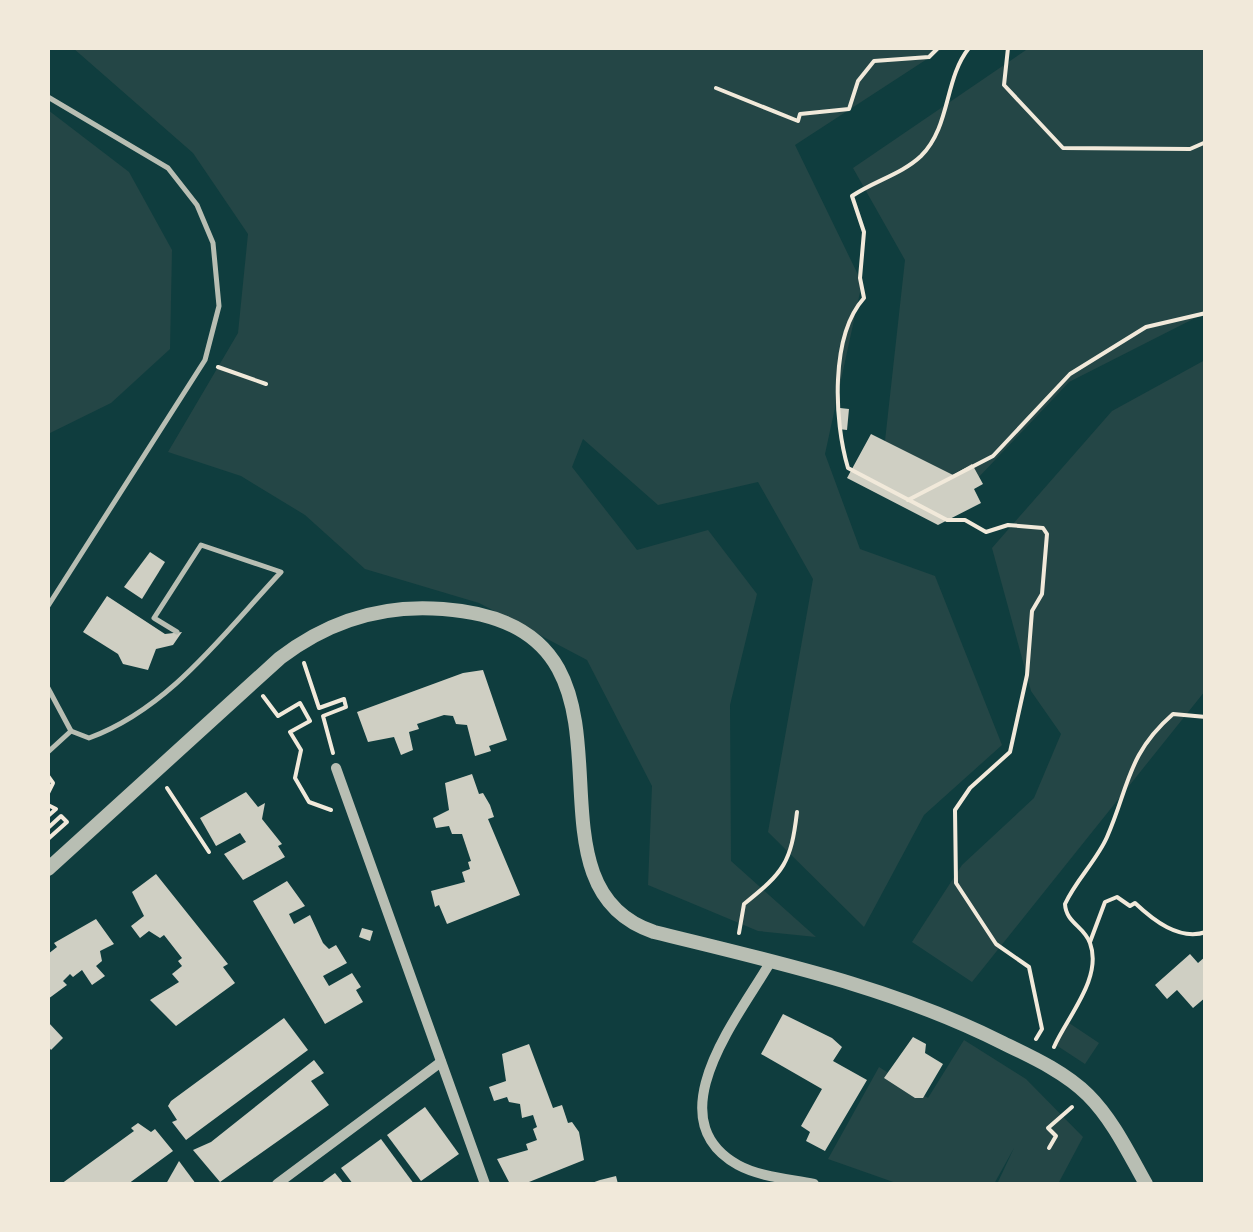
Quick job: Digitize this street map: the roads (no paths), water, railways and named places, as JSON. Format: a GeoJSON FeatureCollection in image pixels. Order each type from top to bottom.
{"type":"FeatureCollection","features":[{"type":"Feature","properties":{"kind":"street"},"geometry":{"type":"LineString","coordinates":[[48,869],[297,645],[352,618],[425,607],[489,618],[545,647],[567,684],[586,845],[593,872],[613,908],[640,928],[908,999],[1028,1055],[1095,1104],[1146,1184]]}},
{"type":"Feature","properties":{"kind":"street"},"geometry":{"type":"LineString","coordinates":[[336,768],[485,1184]]}},
{"type":"Feature","properties":{"kind":"street"},"geometry":{"type":"LineString","coordinates":[[771,961],[704,1080],[702,1117],[720,1150],[738,1165],[814,1184]]}},
{"type":"Feature","properties":{"kind":"street"},"geometry":{"type":"LineString","coordinates":[[276,1184],[441,1062]]}},
{"type":"Feature","properties":{"kind":"lane"},"geometry":{"type":"LineString","coordinates":[[48,96],[168,168],[197,205],[212,243],[219,306],[205,360],[48,606]]}},
{"type":"Feature","properties":{"kind":"lane"},"geometry":{"type":"LineString","coordinates":[[48,688],[71,730],[89,738],[155,705],[281,572],[258,561],[200,545],[154,618],[177,632]]}},
{"type":"Feature","properties":{"kind":"lane"},"geometry":{"type":"LineString","coordinates":[[48,752],[71,730]]}}]}
